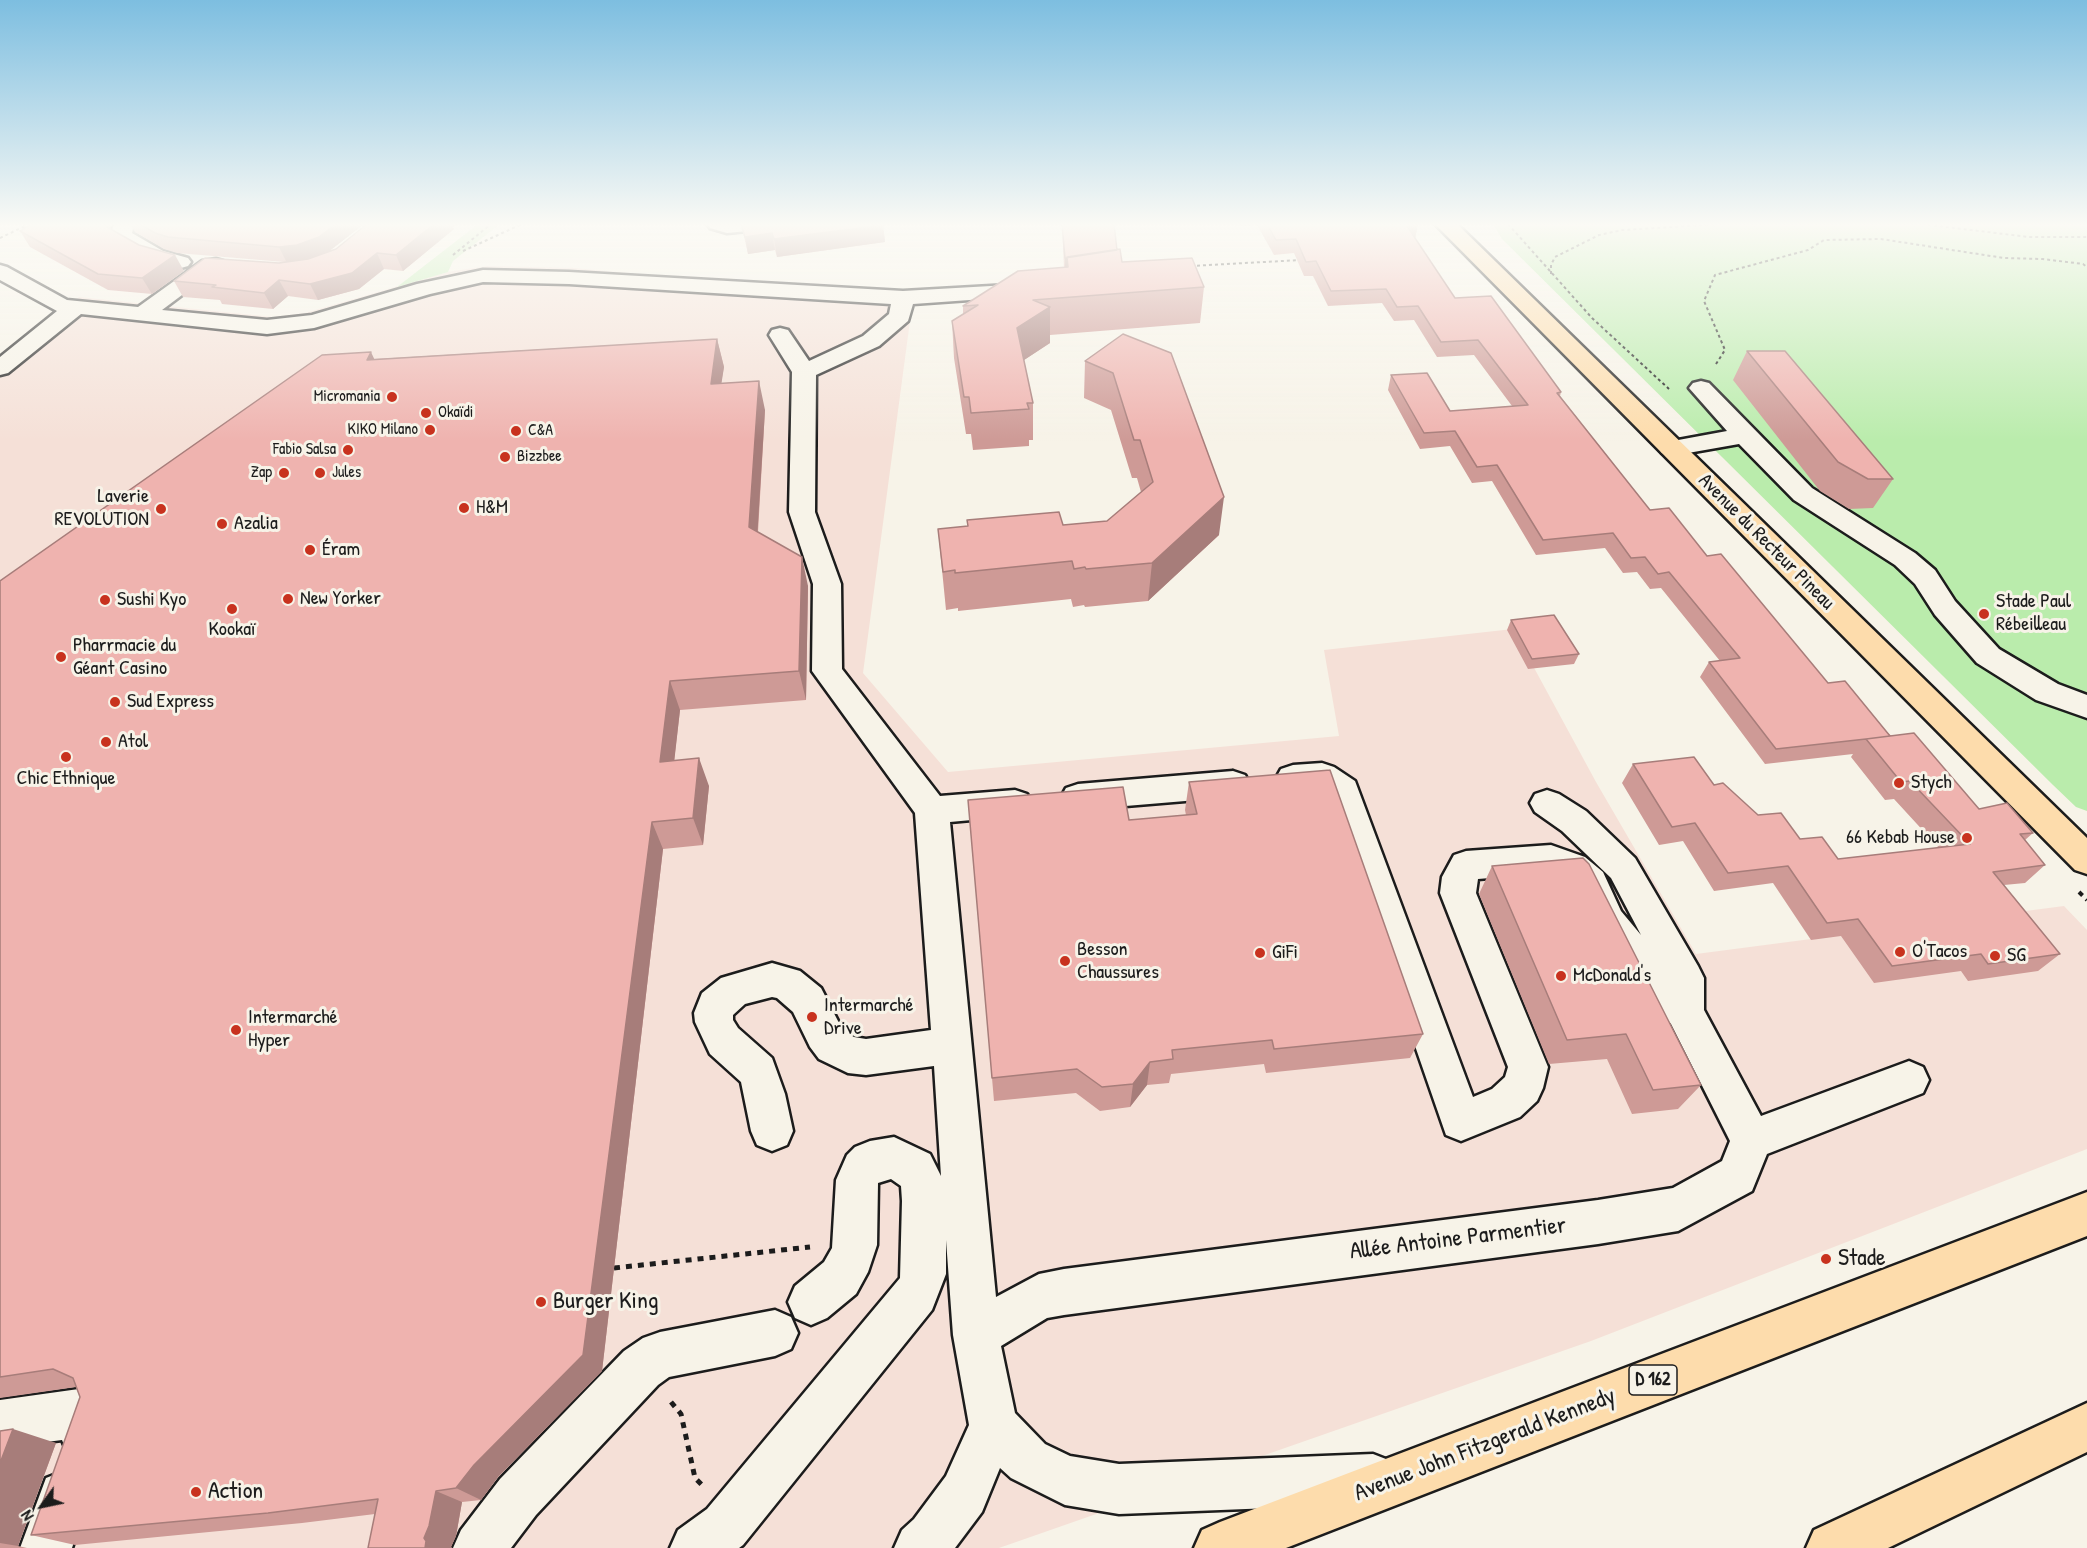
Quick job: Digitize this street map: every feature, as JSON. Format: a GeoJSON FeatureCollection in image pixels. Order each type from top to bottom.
{"type":"FeatureCollection","features":[{"type":"Feature","properties":{"kind":"main road","name":"Avenue du Recteur Pineau"},"geometry":{"type":"LineString","coordinates":[[1517,296],[2087,860]]}},
{"type":"Feature","properties":{"kind":"main road","name":"Avenue John Fitzgerald Kennedy"},"geometry":{"type":"LineString","coordinates":[[1220,1548],[2087,1214]]}},
{"type":"Feature","properties":{"kind":"main road"},"geometry":{"type":"LineString","coordinates":[[1832,1548],[2087,1427]]}},
{"type":"Feature","properties":{"kind":"street"},"geometry":{"type":"LineString","coordinates":[[43,296],[55,303],[75,308],[252,326],[290,325],[314,321],[402,296]]}},
{"type":"Feature","properties":{"kind":"street"},"geometry":{"type":"LineString","coordinates":[[141,315],[167,296]]}},
{"type":"Feature","properties":{"kind":"street"},"geometry":{"type":"LineString","coordinates":[[890,296],[921,296]]}},
{"type":"Feature","properties":{"kind":"street"},"geometry":{"type":"LineString","coordinates":[[804,372],[871,341],[900,316],[903,297]]}},
{"type":"Feature","properties":{"kind":"street"},"geometry":{"type":"LineString","coordinates":[[0,368],[27,344],[75,308]]}},
{"type":"Feature","properties":{"kind":"street"},"geometry":{"type":"LineString","coordinates":[[780,335],[804,372],[802,512],[827,584],[827,671],[932,810],[976,1335],[993,1426],[964,1494],[932,1538],[920,1548]]}},
{"type":"Feature","properties":{"kind":"street"},"geometry":{"type":"LineString","coordinates":[[3,338],[27,344]]}},
{"type":"Feature","properties":{"kind":"street"},"geometry":{"type":"LineString","coordinates":[[1701,388],[1803,494],[1905,559],[1925,577],[1945,608],[1988,656],[2047,692],[2087,707]]}},
{"type":"Feature","properties":{"kind":"street"},"geometry":{"type":"LineString","coordinates":[[1671,448],[1745,436]]}},
{"type":"Feature","properties":{"kind":"street"},"geometry":{"type":"LineString","coordinates":[[932,810],[1323,776],[1343,790],[1461,1121],[1506,1103],[1523,1088],[1528,1067],[1458,893],[1460,877],[1466,866],[1551,859],[1573,867],[1590,882],[1606,921],[1685,1012],[1751,1140],[1909,1080]]}},
{"type":"Feature","properties":{"kind":"street"},"geometry":{"type":"LineString","coordinates":[[1547,803],[1574,821],[1623,868],[1686,978],[1685,1012]]}},
{"type":"Feature","properties":{"kind":"street"},"geometry":{"type":"LineString","coordinates":[[772,1131],[758,1071],[724,1041],[714,1022],[713,1013],[716,1005],[734,990],[752,983],[772,980],[787,983],[807,1000],[824,1034],[834,1046],[848,1055],[866,1057],[951,1046]]}},
{"type":"Feature","properties":{"kind":"street","name":"Allée Antoine Parmentier"},"geometry":{"type":"LineString","coordinates":[[976,1335],[1039,1297],[1064,1292],[1678,1209],[1737,1176],[1751,1140]]}},
{"type":"Feature","properties":{"kind":"street"},"geometry":{"type":"LineString","coordinates":[[696,1548],[725,1527],[916,1294],[924,1274],[924,1200],[922,1181],[915,1169],[894,1158],[870,1162],[862,1170],[857,1180],[855,1245],[852,1256],[840,1278],[811,1302]]}},
{"type":"Feature","properties":{"kind":"street"},"geometry":{"type":"LineString","coordinates":[[479,1548],[518,1497],[641,1368],[660,1355],[775,1333]]}},
{"type":"Feature","properties":{"kind":"street"},"geometry":{"type":"LineString","coordinates":[[0,1424],[93,1411],[46,1548]]}},
{"type":"Feature","properties":{"kind":"street"},"geometry":{"type":"LineString","coordinates":[[993,1426],[1028,1461],[1065,1479],[1119,1489],[1399,1478]]}},
{"type":"Feature","properties":{"kind":"path"},"geometry":{"type":"LineString","coordinates":[[1572,296],[1672,392]]}},
{"type":"Feature","properties":{"kind":"path"},"geometry":{"type":"LineString","coordinates":[[1701,388],[1725,350],[1704,301],[1706,296]]}},
{"type":"Feature","properties":{"kind":"path"},"geometry":{"type":"LineString","coordinates":[[614,1268],[819,1246],[852,1256]]}},
{"type":"Feature","properties":{"kind":"path"},"geometry":{"type":"LineString","coordinates":[[641,1368],[681,1414],[695,1479],[733,1517]]}},
{"type":"Feature","properties":{"kind":"shaded area"},"geometry":{"type":"Polygon","coordinates":[[[363,296],[913,296],[863,673],[948,772],[1339,736],[1324,650],[1513,629],[1596,782],[1696,954],[2064,906],[2087,930],[2087,1149],[1591,1341],[999,1548],[0,1548],[0,355],[79,297],[273,317],[305,313],[363,296]]]}},
{"type":"Feature","properties":{"kind":"green space","name":"Stade Paul Rébeilleau"},"geometry":{"type":"Polygon","coordinates":[[[1560,296],[2087,296],[2087,811],[2076,807],[1560,296]]]}},
{"type":"Feature","properties":{"kind":"building"},"geometry":{"type":"Polygon","coordinates":[[[978,296],[1082,296],[1033,300],[1050,307],[1017,328],[1033,403],[1027,403],[1029,409],[971,413],[969,397],[964,397],[952,321],[978,305],[963,306],[978,296]]]}},
{"type":"Feature","properties":{"kind":"building"},"geometry":{"type":"Polygon","coordinates":[[[1390,296],[1491,296],[1561,392],[1557,393],[1650,510],[1669,508],[1707,556],[1721,554],[1828,683],[1845,681],[1890,736],[1776,749],[1709,662],[1740,658],[1669,572],[1658,574],[1645,557],[1631,558],[1613,533],[1543,540],[1497,465],[1477,467],[1455,431],[1424,433],[1391,375],[1427,373],[1450,411],[1528,405],[1478,340],[1441,342],[1418,306],[1397,307],[1390,296]]]}},
{"type":"Feature","properties":{"kind":"building"},"geometry":{"type":"Polygon","coordinates":[[[1123,334],[1171,353],[1224,497],[1152,563],[1074,569],[1072,561],[955,573],[955,570],[943,572],[938,529],[968,526],[967,520],[1059,512],[1063,525],[1107,521],[1153,482],[1140,440],[1134,440],[1113,373],[1085,361],[1123,334]]]}},
{"type":"Feature","properties":{"kind":"building"},"geometry":{"type":"Polygon","coordinates":[[[717,339],[711,384],[759,381],[749,527],[802,557],[799,671],[670,681],[660,762],[699,758],[693,818],[652,822],[583,1355],[474,1465],[456,1488],[436,1491],[429,1526],[424,1538],[425,1548],[368,1548],[378,1499],[268,1513],[31,1535],[80,1397],[73,1378],[53,1369],[0,1377],[0,581],[322,355],[371,352],[367,360],[717,339]]]}},
{"type":"Feature","properties":{"kind":"building"},"geometry":{"type":"Polygon","coordinates":[[[1747,351],[1785,351],[1893,479],[1868,479],[1838,462],[1747,351]]]}},
{"type":"Feature","properties":{"kind":"building"},"geometry":{"type":"Polygon","coordinates":[[[1554,615],[1579,654],[1532,659],[1511,620],[1554,615]]]}},
{"type":"Feature","properties":{"kind":"building"},"geometry":{"type":"Polygon","coordinates":[[[1914,733],[1979,809],[2007,803],[2033,833],[2020,834],[2045,865],[1993,872],[2060,954],[1988,964],[1981,954],[1892,966],[1858,919],[1827,923],[1788,866],[1728,873],[1695,823],[1672,827],[1633,764],[1694,757],[1714,785],[1723,783],[1758,815],[1781,813],[1800,839],[1822,837],[1838,859],[1970,844],[1910,781],[1901,782],[1866,739],[1914,733]]]}},
{"type":"Feature","properties":{"kind":"building"},"geometry":{"type":"Polygon","coordinates":[[[1330,770],[1423,1034],[1274,1049],[1272,1040],[1172,1050],[1173,1059],[1150,1062],[1133,1084],[1102,1087],[1077,1069],[992,1078],[968,800],[1123,787],[1129,820],[1197,814],[1189,782],[1330,770]]]}},
{"type":"Feature","properties":{"kind":"building"},"geometry":{"type":"Polygon","coordinates":[[[1583,858],[1589,864],[1701,1085],[1653,1090],[1626,1034],[1567,1040],[1492,866],[1583,858]]]}},
{"type":"Feature","properties":{"kind":"building"},"geometry":{"type":"Polygon","coordinates":[[[13,1429],[0,1463],[0,1431],[13,1429]]]}},
{"type":"Feature","properties":{"kind":"place","name":"Micromania"},"geometry":{"type":"Point","coordinates":[392,397]}},
{"type":"Feature","properties":{"kind":"place","name":"Okaïdi"},"geometry":{"type":"Point","coordinates":[426,413]}},
{"type":"Feature","properties":{"kind":"place","name":"KIKO Milano"},"geometry":{"type":"Point","coordinates":[430,430]}},
{"type":"Feature","properties":{"kind":"place","name":"C&A"},"geometry":{"type":"Point","coordinates":[516,431]}},
{"type":"Feature","properties":{"kind":"place","name":"Fabio Salsa"},"geometry":{"type":"Point","coordinates":[348,450]}},
{"type":"Feature","properties":{"kind":"place","name":"Bizzbee"},"geometry":{"type":"Point","coordinates":[505,457]}},
{"type":"Feature","properties":{"kind":"place","name":"Zap"},"geometry":{"type":"Point","coordinates":[284,473]}},
{"type":"Feature","properties":{"kind":"place","name":"Jules"},"geometry":{"type":"Point","coordinates":[320,473]}},
{"type":"Feature","properties":{"kind":"place","name":"H&M"},"geometry":{"type":"Point","coordinates":[464,508]}},
{"type":"Feature","properties":{"kind":"place","name":"Laverie REVOLUTION"},"geometry":{"type":"Point","coordinates":[161,509]}},
{"type":"Feature","properties":{"kind":"place","name":"Azalia"},"geometry":{"type":"Point","coordinates":[222,524]}},
{"type":"Feature","properties":{"kind":"place","name":"Éram"},"geometry":{"type":"Point","coordinates":[310,550]}},
{"type":"Feature","properties":{"kind":"place","name":"New Yorker"},"geometry":{"type":"Point","coordinates":[288,599]}},
{"type":"Feature","properties":{"kind":"place","name":"Sushi Kyo"},"geometry":{"type":"Point","coordinates":[105,600]}},
{"type":"Feature","properties":{"kind":"place","name":"Kookaï"},"geometry":{"type":"Point","coordinates":[232,609]}},
{"type":"Feature","properties":{"kind":"place","name":"Stade Paul Rébeilleau"},"geometry":{"type":"Point","coordinates":[1984,614]}},
{"type":"Feature","properties":{"kind":"place","name":"Pharrmacie du Géant Casino"},"geometry":{"type":"Point","coordinates":[61,657]}},
{"type":"Feature","properties":{"kind":"place","name":"Sud Express"},"geometry":{"type":"Point","coordinates":[115,702]}},
{"type":"Feature","properties":{"kind":"place","name":"Atol"},"geometry":{"type":"Point","coordinates":[106,742]}},
{"type":"Feature","properties":{"kind":"place","name":"Chic Ethnique"},"geometry":{"type":"Point","coordinates":[66,757]}},
{"type":"Feature","properties":{"kind":"place","name":"Stych"},"geometry":{"type":"Point","coordinates":[1899,783]}},
{"type":"Feature","properties":{"kind":"place","name":"66 Kebab House"},"geometry":{"type":"Point","coordinates":[1967,838]}},
{"type":"Feature","properties":{"kind":"place","name":"O'Tacos"},"geometry":{"type":"Point","coordinates":[1900,952]}},
{"type":"Feature","properties":{"kind":"place","name":"GiFi"},"geometry":{"type":"Point","coordinates":[1260,953]}},
{"type":"Feature","properties":{"kind":"place","name":"SG"},"geometry":{"type":"Point","coordinates":[1995,956]}},
{"type":"Feature","properties":{"kind":"place","name":"Besson Chaussures"},"geometry":{"type":"Point","coordinates":[1065,961]}},
{"type":"Feature","properties":{"kind":"place","name":"McDonald's"},"geometry":{"type":"Point","coordinates":[1561,976]}},
{"type":"Feature","properties":{"kind":"place","name":"Intermarché Drive"},"geometry":{"type":"Point","coordinates":[812,1017]}},
{"type":"Feature","properties":{"kind":"place","name":"Intermarché Hyper"},"geometry":{"type":"Point","coordinates":[236,1030]}},
{"type":"Feature","properties":{"kind":"place","name":"Stade"},"geometry":{"type":"Point","coordinates":[1826,1259]}},
{"type":"Feature","properties":{"kind":"place","name":"Burger King"},"geometry":{"type":"Point","coordinates":[541,1302]}},
{"type":"Feature","properties":{"kind":"place","name":"Action"},"geometry":{"type":"Point","coordinates":[196,1492]}}]}
